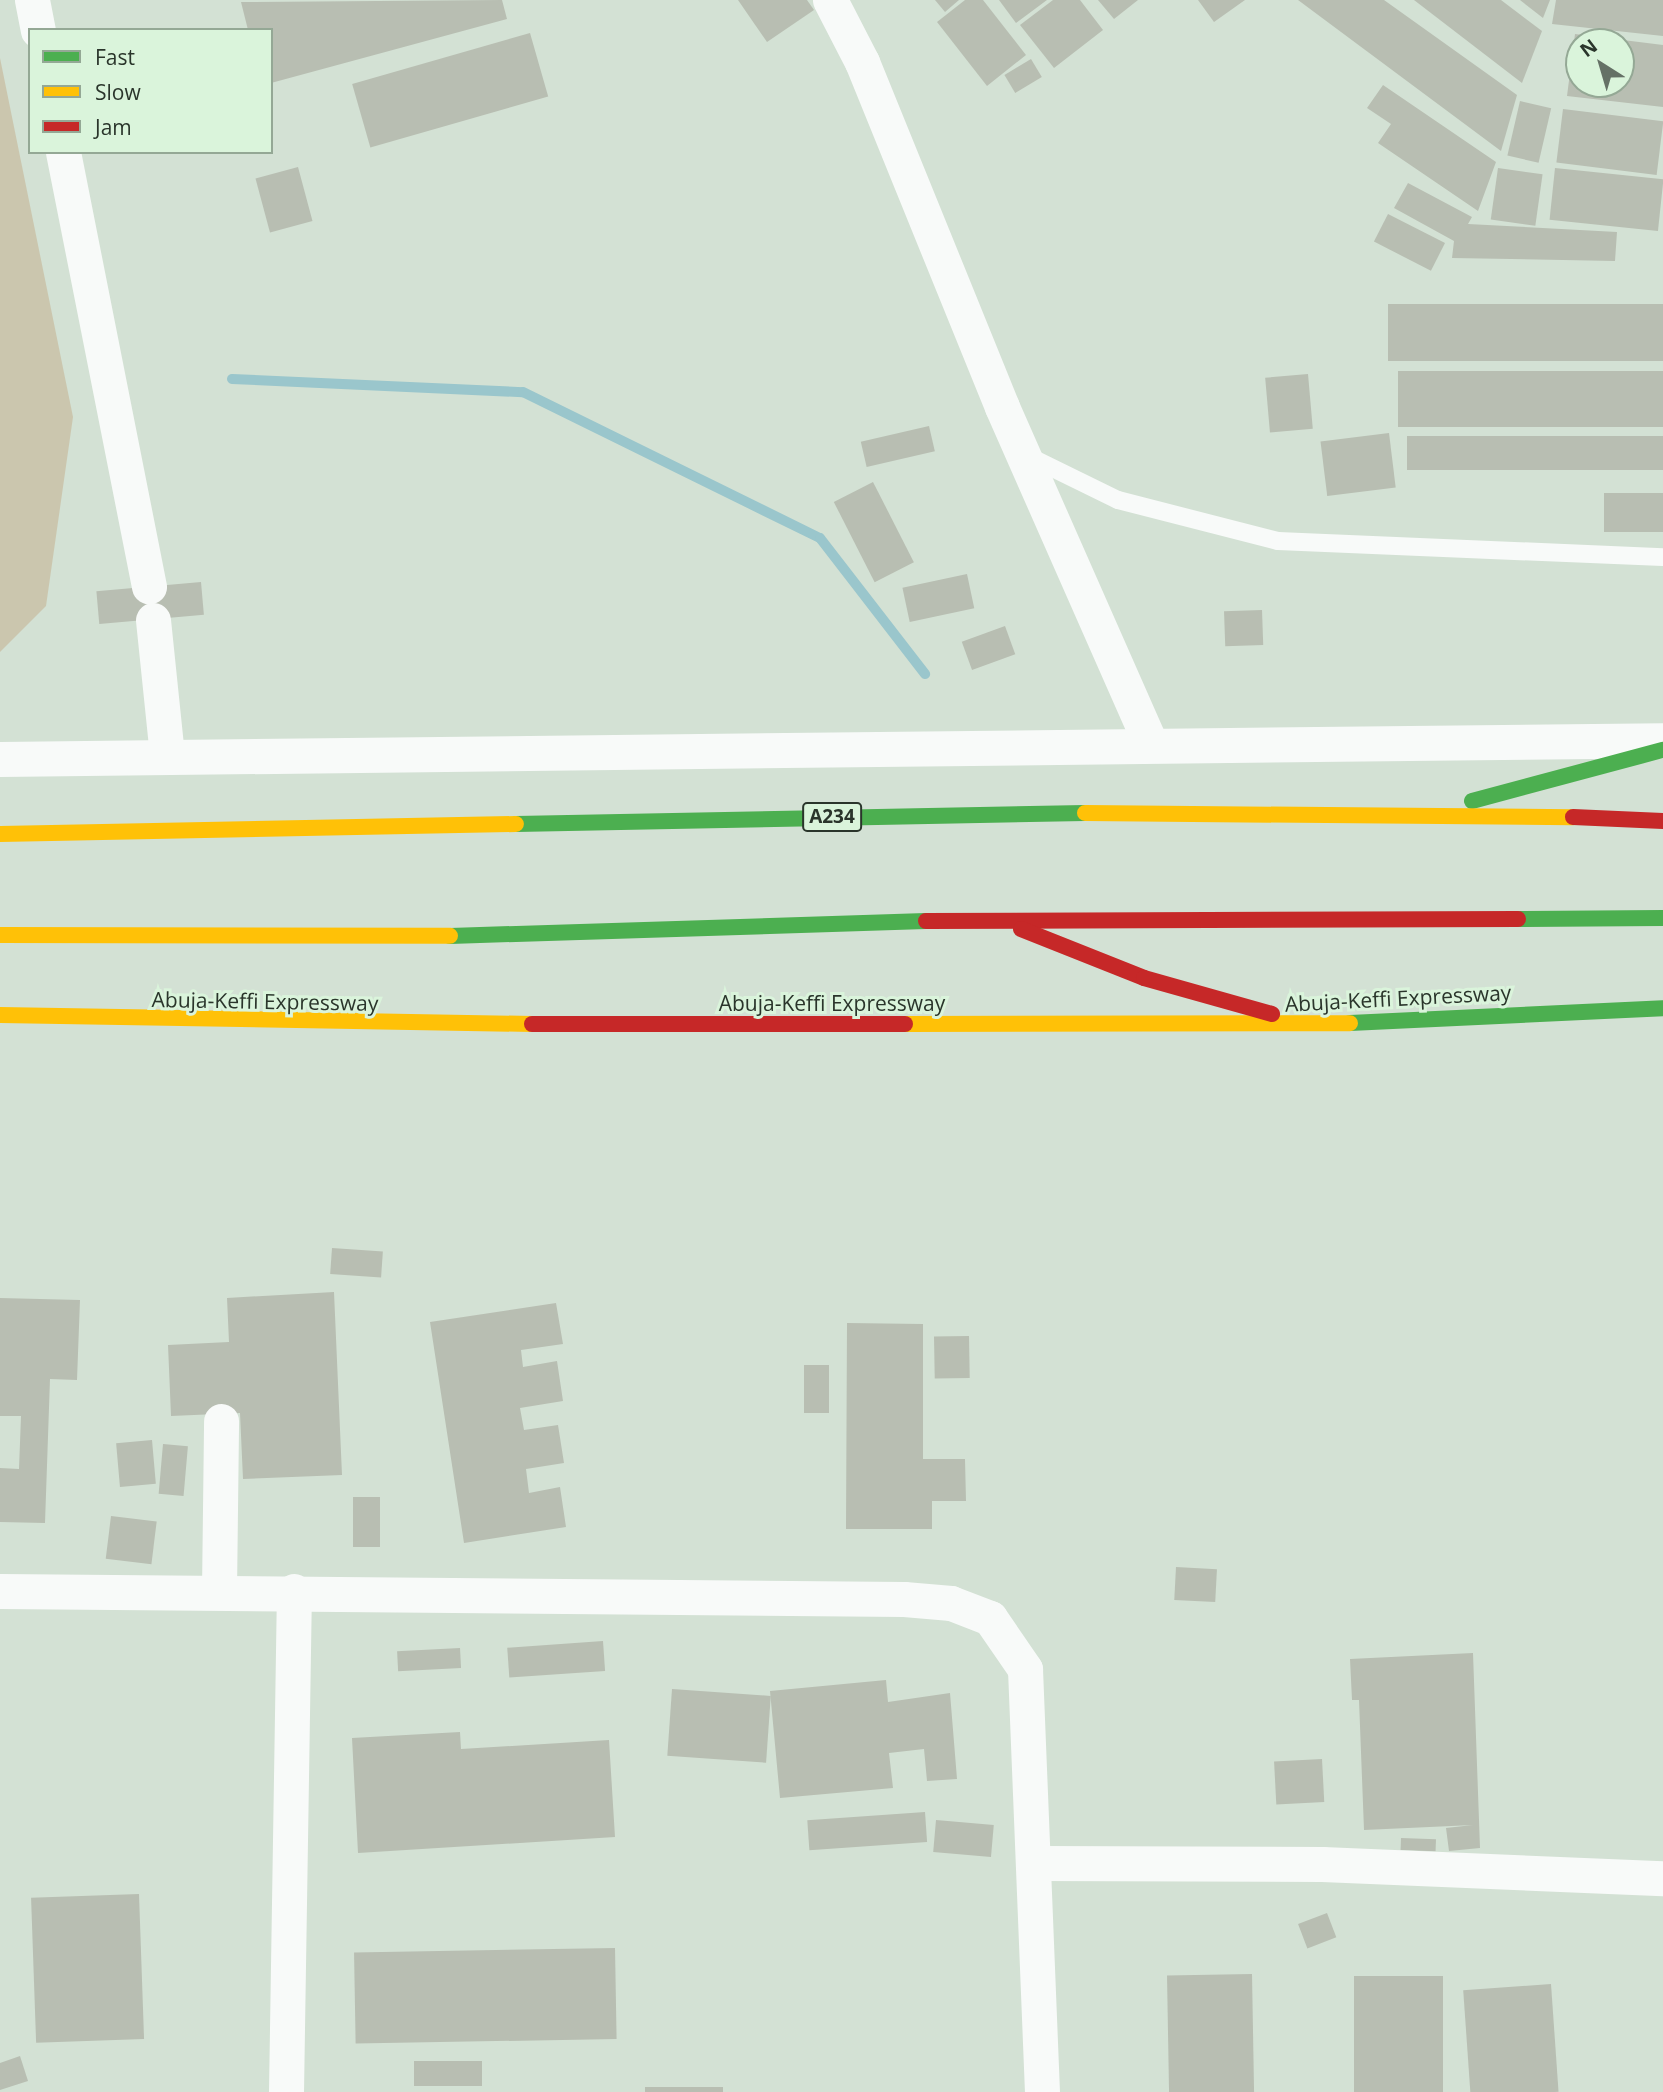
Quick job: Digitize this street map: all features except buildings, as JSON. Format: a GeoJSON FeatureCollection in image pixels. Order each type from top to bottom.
{"type":"FeatureCollection","features":[{"type":"Feature","properties":{"kind":"highway"},"geometry":{"type":"LineString","coordinates":[[1435,811],[1663,750]]}},
{"type":"Feature","properties":{"kind":"highway","name":"A234"},"geometry":{"type":"LineString","coordinates":[[0,835],[1435,811],[1663,821]]}},
{"type":"Feature","properties":{"kind":"highway"},"geometry":{"type":"LineString","coordinates":[[0,935],[425,937],[756,922],[1663,918]]}},
{"type":"Feature","properties":{"kind":"highway"},"geometry":{"type":"LineString","coordinates":[[1003,922],[1144,978],[1303,1025]]}},
{"type":"Feature","properties":{"kind":"highway","name":"Abuja-Keffi Expressway"},"geometry":{"type":"LineString","coordinates":[[0,1015],[236,1023],[1303,1025],[1663,1008]]}},
{"type":"Feature","properties":{"kind":"street"},"geometry":{"type":"LineString","coordinates":[[32,0],[38,28]]}},
{"type":"Feature","properties":{"kind":"street"},"geometry":{"type":"LineString","coordinates":[[830,0],[867,73],[1022,453],[1151,745]]}},
{"type":"Feature","properties":{"kind":"street"},"geometry":{"type":"LineString","coordinates":[[64,154],[151,604],[167,756]]}},
{"type":"Feature","properties":{"kind":"street"},"geometry":{"type":"LineString","coordinates":[[0,758],[1663,740]]}},
{"type":"Feature","properties":{"kind":"street"},"geometry":{"type":"LineString","coordinates":[[219,1591],[221,1421]]}},
{"type":"Feature","properties":{"kind":"street"},"geometry":{"type":"LineString","coordinates":[[0,1591],[294,1591],[951,1603],[990,1618],[1025,1669],[1036,1863],[1042,2092]]}},
{"type":"Feature","properties":{"kind":"street"},"geometry":{"type":"LineString","coordinates":[[286,2092],[294,1591]]}},
{"type":"Feature","properties":{"kind":"street"},"geometry":{"type":"LineString","coordinates":[[1036,1863],[1322,1864],[1663,1878]]}},
{"type":"Feature","properties":{"kind":"lane"},"geometry":{"type":"LineString","coordinates":[[1022,453],[1118,500],[1278,541],[1663,557]]}},
{"type":"Feature","properties":{"kind":"shaded area"},"geometry":{"type":"Polygon","coordinates":[[[0,58],[73,417],[46,606],[0,652],[0,58]]]}},
{"type":"Feature","properties":{"kind":"waterway"},"geometry":{"type":"LineString","coordinates":[[232,379],[523,392],[820,538],[925,674]]}},
{"type":"Feature","properties":{"kind":"traffic: fast"},"geometry":{"type":"LineString","coordinates":[[1472,801],[1663,750]]}},
{"type":"Feature","properties":{"kind":"traffic: fast"},"geometry":{"type":"LineString","coordinates":[[516,824],[1085,813]]}},
{"type":"Feature","properties":{"kind":"traffic: fast"},"geometry":{"type":"LineString","coordinates":[[1518,919],[1663,918]]}},
{"type":"Feature","properties":{"kind":"traffic: fast"},"geometry":{"type":"LineString","coordinates":[[450,936],[926,921]]}},
{"type":"Feature","properties":{"kind":"traffic: fast"},"geometry":{"type":"LineString","coordinates":[[1350,1023],[1663,1008]]}},
{"type":"Feature","properties":{"kind":"traffic: slow"},"geometry":{"type":"LineString","coordinates":[[1085,813],[1573,817]]}},
{"type":"Feature","properties":{"kind":"traffic: slow"},"geometry":{"type":"LineString","coordinates":[[0,834],[516,824]]}},
{"type":"Feature","properties":{"kind":"traffic: slow"},"geometry":{"type":"LineString","coordinates":[[0,935],[450,936]]}},
{"type":"Feature","properties":{"kind":"traffic: slow"},"geometry":{"type":"LineString","coordinates":[[0,1015],[532,1024]]}},
{"type":"Feature","properties":{"kind":"traffic: slow"},"geometry":{"type":"LineString","coordinates":[[905,1024],[1350,1023]]}},
{"type":"Feature","properties":{"kind":"traffic: jam"},"geometry":{"type":"LineString","coordinates":[[1573,817],[1663,821]]}},
{"type":"Feature","properties":{"kind":"traffic: jam"},"geometry":{"type":"LineString","coordinates":[[926,921],[1518,919]]}},
{"type":"Feature","properties":{"kind":"traffic: jam"},"geometry":{"type":"LineString","coordinates":[[1021,929],[1144,978],[1272,1014]]}},
{"type":"Feature","properties":{"kind":"traffic: jam"},"geometry":{"type":"LineString","coordinates":[[532,1024],[905,1024]]}}]}
